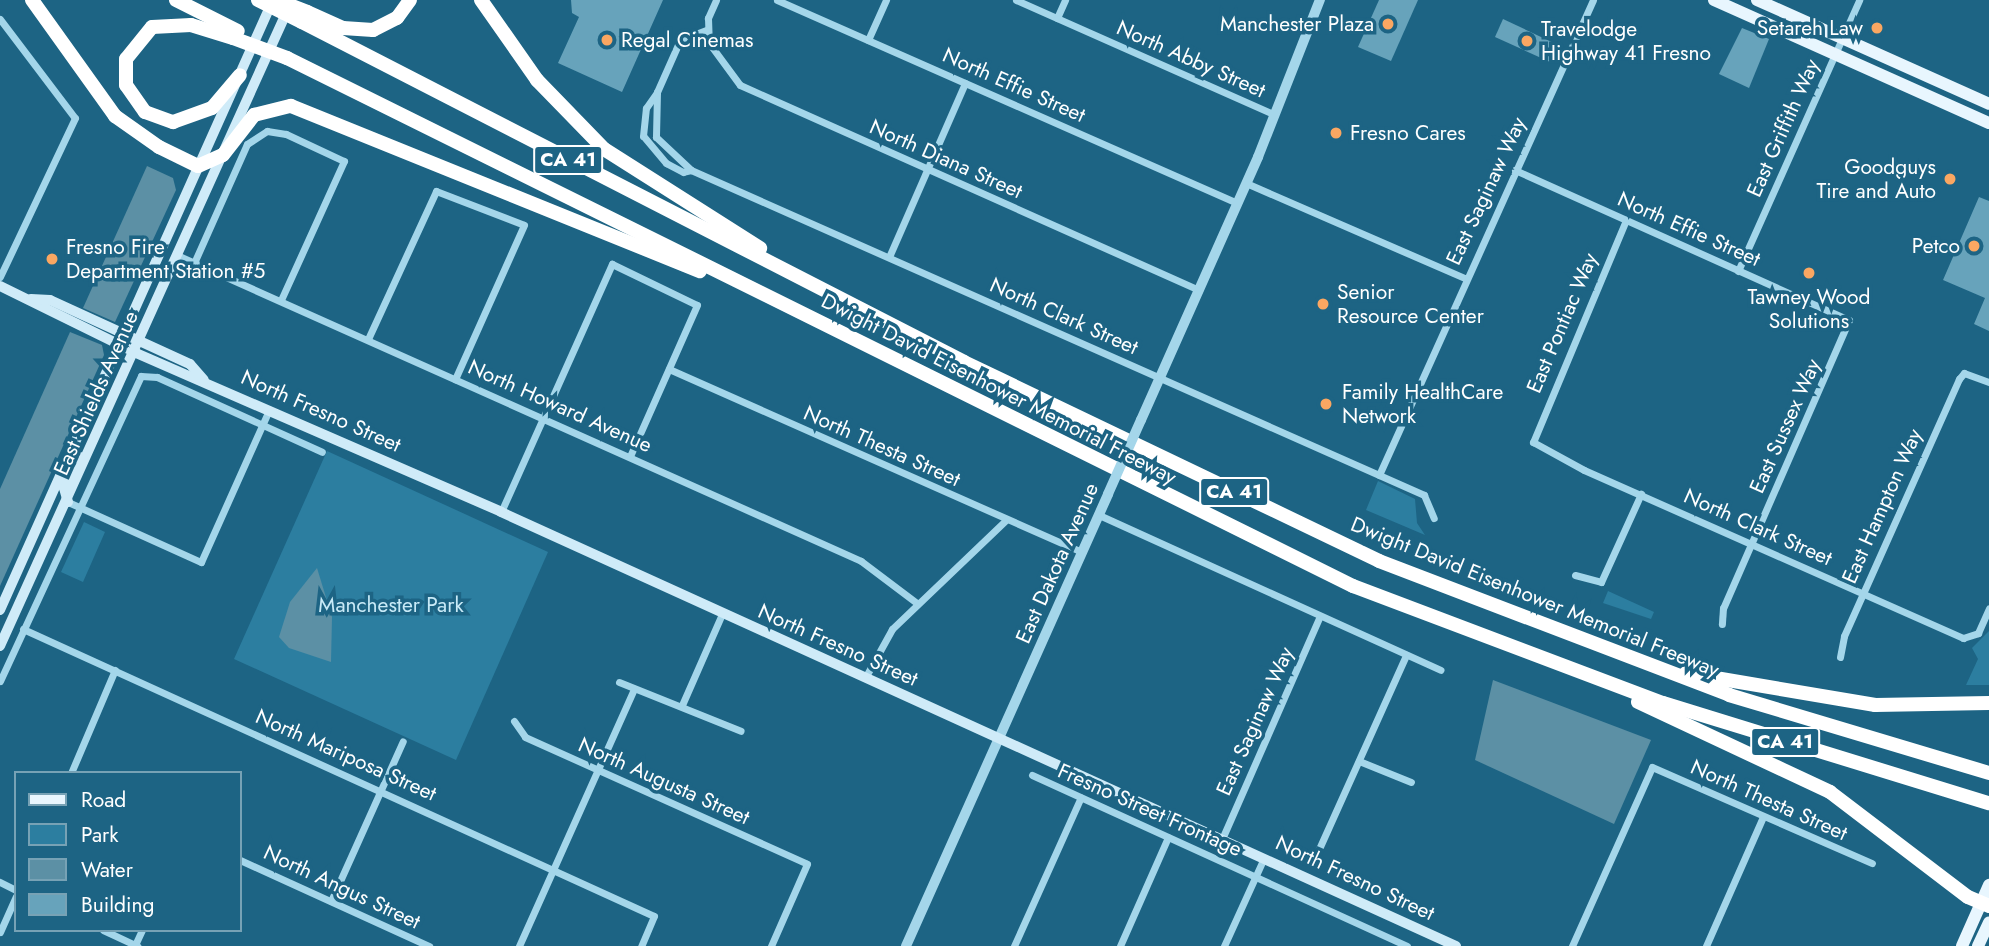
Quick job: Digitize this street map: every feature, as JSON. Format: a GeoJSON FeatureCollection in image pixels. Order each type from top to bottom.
{"type":"FeatureCollection","features":[{"type":"Feature","properties":{"kind":"highway"},"geometry":{"type":"LineString","coordinates":[[32,0],[115,116],[159,147],[198,166],[223,155],[254,115],[291,106],[576,217],[818,322]]}},
{"type":"Feature","properties":{"kind":"highway","name":"Dwight David Eisenhower Memorial Freeway"},"geometry":{"type":"LineString","coordinates":[[176,0],[235,35],[287,58],[1353,586],[1584,675],[1989,803]]}},
{"type":"Feature","properties":{"kind":"highway","name":"Dwight David Eisenhower Memorial Freeway"},"geometry":{"type":"LineString","coordinates":[[258,0],[304,17],[964,362],[1379,561],[1644,664],[1795,717],[1989,773]]}},
{"type":"Feature","properties":{"kind":"highway"},"geometry":{"type":"LineString","coordinates":[[274,0],[304,17],[343,28],[373,30],[397,18],[410,0]]}},
{"type":"Feature","properties":{"kind":"highway"},"geometry":{"type":"LineString","coordinates":[[481,0],[537,80],[604,149],[836,294]]}},
{"type":"Feature","properties":{"kind":"highway"},"geometry":{"type":"LineString","coordinates":[[235,35],[191,25],[152,27],[126,59],[126,85],[145,112],[173,122],[212,108],[240,75]]}},
{"type":"Feature","properties":{"kind":"highway"},"geometry":{"type":"LineString","coordinates":[[1644,664],[1875,705],[1989,703]]}},
{"type":"Feature","properties":{"kind":"highway"},"geometry":{"type":"LineString","coordinates":[[1584,675],[1830,792],[1985,904]]}},
{"type":"Feature","properties":{"kind":"main road","name":"East Shields Avenue"},"geometry":{"type":"LineString","coordinates":[[0,610],[274,0]]}},
{"type":"Feature","properties":{"kind":"main road","name":"East Shields Avenue"},"geometry":{"type":"LineString","coordinates":[[0,646],[141,342],[292,0]]}},
{"type":"Feature","properties":{"kind":"main road"},"geometry":{"type":"LineString","coordinates":[[1714,0],[1989,123]]}},
{"type":"Feature","properties":{"kind":"main road"},"geometry":{"type":"LineString","coordinates":[[1757,0],[1989,104]]}},
{"type":"Feature","properties":{"kind":"main road","name":"North Fresno Street"},"geometry":{"type":"LineString","coordinates":[[0,286],[31,299],[81,328],[120,346],[204,380],[501,512],[1456,946]]}},
{"type":"Feature","properties":{"kind":"main road","name":"North Fresno Street"},"geometry":{"type":"LineString","coordinates":[[31,299],[50,300],[190,364],[204,380]]}},
{"type":"Feature","properties":{"kind":"main road"},"geometry":{"type":"LineString","coordinates":[[68,502],[63,493],[86,419]]}},
{"type":"Feature","properties":{"kind":"main road"},"geometry":{"type":"LineString","coordinates":[[1962,946],[1985,904],[1989,885]]}},
{"type":"Feature","properties":{"kind":"main road"},"geometry":{"type":"LineString","coordinates":[[1979,946],[1989,922]]}},
{"type":"Feature","properties":{"kind":"street"},"geometry":{"type":"LineString","coordinates":[[657,92],[680,40],[706,30],[716,0]]}},
{"type":"Feature","properties":{"kind":"street","name":"North Effie Street"},"geometry":{"type":"LineString","coordinates":[[777,0],[1237,203]]}},
{"type":"Feature","properties":{"kind":"street"},"geometry":{"type":"LineString","coordinates":[[868,40],[887,0]]}},
{"type":"Feature","properties":{"kind":"street","name":"North Abby Street"},"geometry":{"type":"LineString","coordinates":[[1016,0],[1275,115]]}},
{"type":"Feature","properties":{"kind":"street"},"geometry":{"type":"LineString","coordinates":[[1057,18],[1065,0]]}},
{"type":"Feature","properties":{"kind":"street","name":"East Dakota Avenue"},"geometry":{"type":"LineString","coordinates":[[906,946],[1246,183],[1320,0]]}},
{"type":"Feature","properties":{"kind":"street","name":"East Saginaw Way"},"geometry":{"type":"LineString","coordinates":[[1379,475],[1464,278],[1593,0]]}},
{"type":"Feature","properties":{"kind":"street","name":"East Griffith Way"},"geometry":{"type":"LineString","coordinates":[[1738,271],[1858,0]]}},
{"type":"Feature","properties":{"kind":"street"},"geometry":{"type":"LineString","coordinates":[[0,19],[75,118],[0,277]]}},
{"type":"Feature","properties":{"kind":"street","name":"North Diana Street"},"geometry":{"type":"LineString","coordinates":[[706,30],[714,55],[740,85],[1199,290]]}},
{"type":"Feature","properties":{"kind":"street"},"geometry":{"type":"LineString","coordinates":[[889,257],[965,83]]}},
{"type":"Feature","properties":{"kind":"street","name":"North Clark Street"},"geometry":{"type":"LineString","coordinates":[[657,92],[654,130],[660,144],[691,170]]}},
{"type":"Feature","properties":{"kind":"street","name":"North Clark Street"},"geometry":{"type":"LineString","coordinates":[[657,92],[642,127],[655,153],[672,167],[691,170],[1161,376],[1424,495],[1434,518]]}},
{"type":"Feature","properties":{"kind":"street"},"geometry":{"type":"LineString","coordinates":[[194,263],[247,144],[261,133],[277,131],[344,161],[281,300]]}},
{"type":"Feature","properties":{"kind":"street","name":"North Effie Street"},"geometry":{"type":"LineString","coordinates":[[1515,170],[1849,320]]}},
{"type":"Feature","properties":{"kind":"street"},"geometry":{"type":"LineString","coordinates":[[1246,183],[1464,278]]}},
{"type":"Feature","properties":{"kind":"street"},"geometry":{"type":"LineString","coordinates":[[368,339],[436,191],[524,225],[455,379]]}},
{"type":"Feature","properties":{"kind":"street","name":"East Pontiac Way"},"geometry":{"type":"LineString","coordinates":[[1533,442],[1626,220]]}},
{"type":"Feature","properties":{"kind":"street","name":"North Howard Avenue"},"geometry":{"type":"LineString","coordinates":[[179,256],[861,561],[918,604]]}},
{"type":"Feature","properties":{"kind":"street"},"geometry":{"type":"LineString","coordinates":[[501,512],[612,264],[697,305],[630,456]]}},
{"type":"Feature","properties":{"kind":"street","name":"East Sussex Way"},"geometry":{"type":"LineString","coordinates":[[1721,624],[1752,543],[1849,320]]}},
{"type":"Feature","properties":{"kind":"street","name":"North Thesta Street"},"geometry":{"type":"LineString","coordinates":[[669,369],[1082,552]]}},
{"type":"Feature","properties":{"kind":"street","name":"East Hampton Way"},"geometry":{"type":"LineString","coordinates":[[1840,657],[1863,593],[1964,373],[1989,382]]}},
{"type":"Feature","properties":{"kind":"street"},"geometry":{"type":"LineString","coordinates":[[0,681],[141,376],[157,377],[322,452]]}},
{"type":"Feature","properties":{"kind":"street"},"geometry":{"type":"LineString","coordinates":[[68,502],[201,562],[269,410]]}},
{"type":"Feature","properties":{"kind":"street","name":"North Clark Street"},"geometry":{"type":"LineString","coordinates":[[1533,442],[1641,494],[1972,639],[1989,608]]}},
{"type":"Feature","properties":{"kind":"street"},"geometry":{"type":"LineString","coordinates":[[1575,575],[1601,582],[1641,494]]}},
{"type":"Feature","properties":{"kind":"street"},"geometry":{"type":"LineString","coordinates":[[1099,515],[1319,618],[1441,670]]}},
{"type":"Feature","properties":{"kind":"street"},"geometry":{"type":"LineString","coordinates":[[865,678],[892,629],[1006,520]]}},
{"type":"Feature","properties":{"kind":"street"},"geometry":{"type":"LineString","coordinates":[[682,705],[722,614]]}},
{"type":"Feature","properties":{"kind":"street","name":"East Saginaw Way"},"geometry":{"type":"LineString","coordinates":[[1222,839],[1319,618]]}},
{"type":"Feature","properties":{"kind":"street","name":"North Mariposa Street"},"geometry":{"type":"LineString","coordinates":[[23,629],[654,916],[641,946]]}},
{"type":"Feature","properties":{"kind":"street"},"geometry":{"type":"LineString","coordinates":[[1314,860],[1406,655]]}},
{"type":"Feature","properties":{"kind":"street"},"geometry":{"type":"LineString","coordinates":[[72,771],[115,670]]}},
{"type":"Feature","properties":{"kind":"street"},"geometry":{"type":"LineString","coordinates":[[619,682],[634,689]]}},
{"type":"Feature","properties":{"kind":"street"},"geometry":{"type":"LineString","coordinates":[[519,946],[638,685],[741,731]]}},
{"type":"Feature","properties":{"kind":"street","name":"North Augusta Street"},"geometry":{"type":"LineString","coordinates":[[514,722],[525,737],[807,864],[771,946]]}},
{"type":"Feature","properties":{"kind":"street"},"geometry":{"type":"LineString","coordinates":[[331,901],[402,741]]}},
{"type":"Feature","properties":{"kind":"street"},"geometry":{"type":"LineString","coordinates":[[1359,761],[1411,782]]}},
{"type":"Feature","properties":{"kind":"street","name":"North Thesta Street"},"geometry":{"type":"LineString","coordinates":[[1572,946],[1652,767],[1872,863]]}},
{"type":"Feature","properties":{"kind":"street","name":"Fresno Street Frontage"},"geometry":{"type":"LineString","coordinates":[[1032,775],[1407,946]]}},
{"type":"Feature","properties":{"kind":"street"},"geometry":{"type":"LineString","coordinates":[[1014,946],[1081,797]]}},
{"type":"Feature","properties":{"kind":"street"},"geometry":{"type":"LineString","coordinates":[[1706,946],[1763,817]]}},
{"type":"Feature","properties":{"kind":"street"},"geometry":{"type":"LineString","coordinates":[[1119,946],[1168,837]]}},
{"type":"Feature","properties":{"kind":"street"},"geometry":{"type":"LineString","coordinates":[[1224,946],[1264,858]]}},
{"type":"Feature","properties":{"kind":"street","name":"North Angus Street"},"geometry":{"type":"LineString","coordinates":[[242,861],[429,946]]}},
{"type":"Feature","properties":{"kind":"street"},"geometry":{"type":"LineString","coordinates":[[0,932],[14,900]]}},
{"type":"Feature","properties":{"kind":"street"},"geometry":{"type":"LineString","coordinates":[[107,932],[136,946]]}},
{"type":"Feature","properties":{"kind":"green space","name":"Manchester Park"},"geometry":{"type":"Polygon","coordinates":[[[327,451],[548,552],[456,760],[234,659],[327,451]]]}},
{"type":"Feature","properties":{"kind":"green space"},"geometry":{"type":"Polygon","coordinates":[[[1378,481],[1415,499],[1417,523],[1425,535],[1366,510],[1378,481]]]}},
{"type":"Feature","properties":{"kind":"green space"},"geometry":{"type":"Polygon","coordinates":[[[84,522],[105,532],[83,582],[61,572],[84,522]]]}},
{"type":"Feature","properties":{"kind":"green space"},"geometry":{"type":"Polygon","coordinates":[[[1608,591],[1654,612],[1651,619],[1603,603],[1608,591]]]}},
{"type":"Feature","properties":{"kind":"green space"},"geometry":{"type":"Polygon","coordinates":[[[1989,631],[1989,685],[1966,685],[1978,659],[1972,648],[1989,631]]]}},
{"type":"Feature","properties":{"kind":"water"},"geometry":{"type":"Polygon","coordinates":[[[147,166],[173,178],[176,190],[115,322],[83,308],[147,166]]]}},
{"type":"Feature","properties":{"kind":"water"},"geometry":{"type":"Polygon","coordinates":[[[70,332],[102,345],[104,355],[0,586],[0,489],[70,332]]]}},
{"type":"Feature","properties":{"kind":"water"},"geometry":{"type":"Polygon","coordinates":[[[317,568],[332,617],[331,662],[289,648],[279,637],[290,602],[317,568]]]}},
{"type":"Feature","properties":{"kind":"water"},"geometry":{"type":"Polygon","coordinates":[[[1493,680],[1651,740],[1614,824],[1475,760],[1493,680]]]}},
{"type":"Feature","properties":{"kind":"building","name":"Regal Cinemas"},"geometry":{"type":"Polygon","coordinates":[[[571,0],[663,0],[622,92],[558,63],[579,17],[572,13],[571,0]]]}},
{"type":"Feature","properties":{"kind":"building","name":"Manchester Plaza"},"geometry":{"type":"Polygon","coordinates":[[[1379,0],[1418,0],[1391,61],[1358,47],[1379,0]]]}},
{"type":"Feature","properties":{"kind":"building","name":"Travelodge Highway 41 Fresno"},"geometry":{"type":"Polygon","coordinates":[[[1503,19],[1558,45],[1550,62],[1495,37],[1503,19]]]}},
{"type":"Feature","properties":{"kind":"building"},"geometry":{"type":"Polygon","coordinates":[[[1742,28],[1769,39],[1749,88],[1719,74],[1742,28]]]}},
{"type":"Feature","properties":{"kind":"building","name":"Petco"},"geometry":{"type":"Polygon","coordinates":[[[1979,197],[1989,201],[1989,331],[1974,324],[1985,298],[1943,280],[1979,197]]]}},
{"type":"Feature","properties":{"kind":"place","name":"Manchester Plaza"},"geometry":{"type":"Point","coordinates":[1388,24]}},
{"type":"Feature","properties":{"kind":"place","name":"Setareh Law"},"geometry":{"type":"Point","coordinates":[1877,28]}},
{"type":"Feature","properties":{"kind":"place","name":"Regal Cinemas"},"geometry":{"type":"Point","coordinates":[607,40]}},
{"type":"Feature","properties":{"kind":"place","name":"Travelodge Highway 41 Fresno"},"geometry":{"type":"Point","coordinates":[1527,41]}},
{"type":"Feature","properties":{"kind":"place","name":"Fresno Cares"},"geometry":{"type":"Point","coordinates":[1336,133]}},
{"type":"Feature","properties":{"kind":"place","name":"Goodguys Tire and Auto"},"geometry":{"type":"Point","coordinates":[1950,179]}},
{"type":"Feature","properties":{"kind":"place","name":"Petco"},"geometry":{"type":"Point","coordinates":[1974,246]}},
{"type":"Feature","properties":{"kind":"place","name":"Fresno Fire Department Station #5"},"geometry":{"type":"Point","coordinates":[52,259]}},
{"type":"Feature","properties":{"kind":"place","name":"Tawney Wood Solutions"},"geometry":{"type":"Point","coordinates":[1809,273]}},
{"type":"Feature","properties":{"kind":"place","name":"Senior Resource Center"},"geometry":{"type":"Point","coordinates":[1323,304]}},
{"type":"Feature","properties":{"kind":"place","name":"Family HealthCare Network"},"geometry":{"type":"Point","coordinates":[1326,404]}}]}
